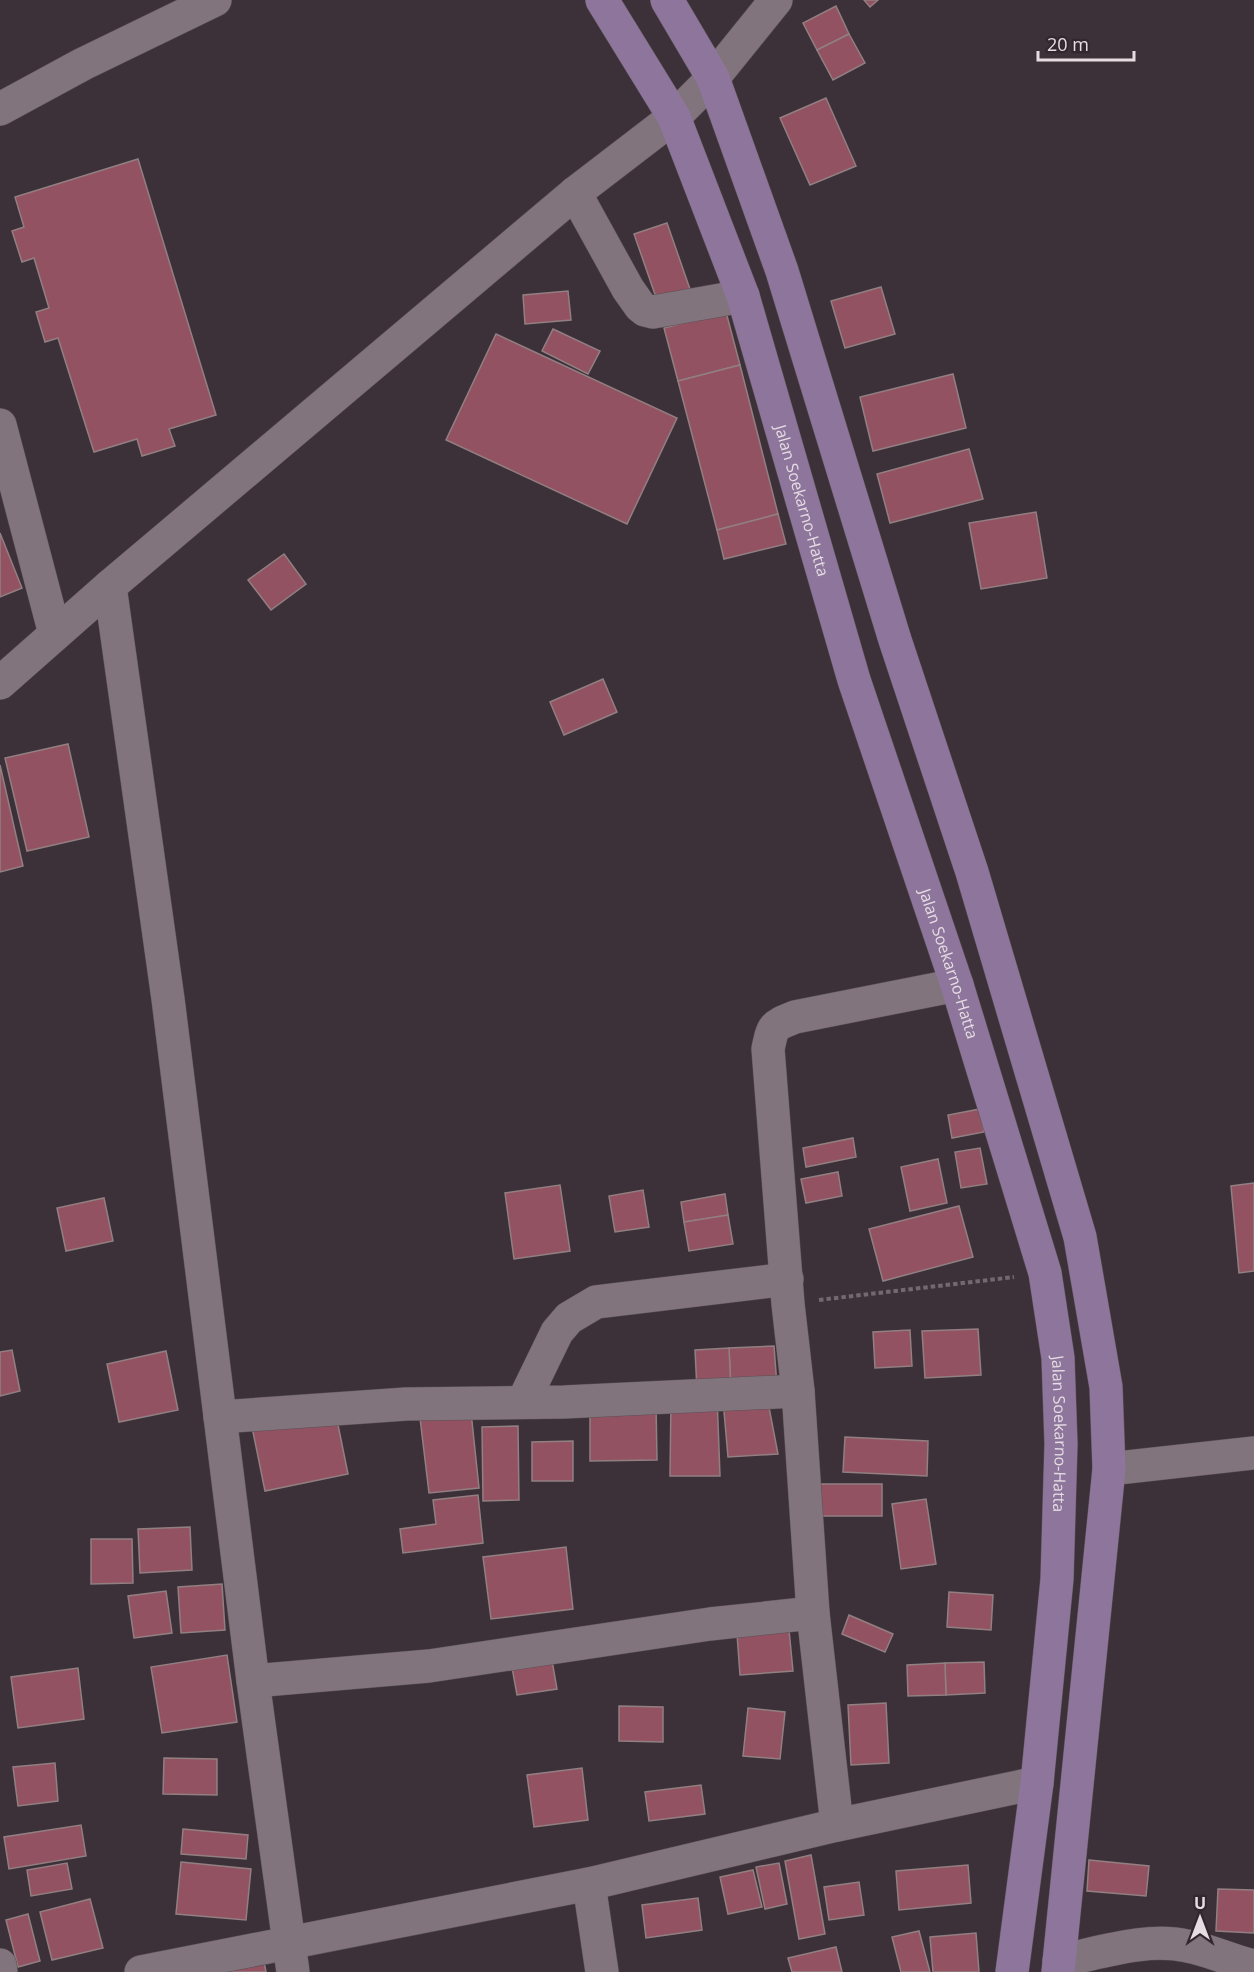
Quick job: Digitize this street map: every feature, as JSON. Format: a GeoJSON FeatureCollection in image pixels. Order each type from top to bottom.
{"type":"FeatureCollection","features":[{"type":"Feature","properties":{"kind":"main road","name":"Jalan Soekarno-Hatta"},"geometry":{"type":"LineString","coordinates":[[602,0],[674,117],[743,296],[854,680],[957,985],[1045,1273],[1058,1358],[1061,1444],[1057,1579],[1037,1783],[1012,1972]]}},
{"type":"Feature","properties":{"kind":"main road"},"geometry":{"type":"LineString","coordinates":[[667,0],[713,78],[782,271],[894,640],[965,853],[1080,1237],[1106,1387],[1108,1468],[1058,1967]]}},
{"type":"Feature","properties":{"kind":"main road"},"geometry":{"type":"LineString","coordinates":[[917,868],[965,853]]}},
{"type":"Feature","properties":{"kind":"street"},"geometry":{"type":"LineString","coordinates":[[0,109],[83,64],[215,0]]}},
{"type":"Feature","properties":{"kind":"street"},"geometry":{"type":"LineString","coordinates":[[0,683],[110,586],[575,193],[674,117],[713,78],[776,0]]}},
{"type":"Feature","properties":{"kind":"street"},"geometry":{"type":"LineString","coordinates":[[575,193],[628,289],[645,310],[653,312],[743,296]]}},
{"type":"Feature","properties":{"kind":"street"},"geometry":{"type":"LineString","coordinates":[[0,425],[55,634]]}},
{"type":"Feature","properties":{"kind":"street"},"geometry":{"type":"LineString","coordinates":[[110,586],[168,999],[253,1681],[291,1958]]}},
{"type":"Feature","properties":{"kind":"street"},"geometry":{"type":"LineString","coordinates":[[837,1825],[813,1613],[798,1392],[768,1049],[772,1029],[795,1017],[957,985]]}},
{"type":"Feature","properties":{"kind":"street"},"geometry":{"type":"LineString","coordinates":[[523,1402],[557,1332],[569,1318],[596,1302],[788,1291]]}},
{"type":"Feature","properties":{"kind":"street"},"geometry":{"type":"LineString","coordinates":[[220,1417],[406,1404],[798,1392]]}},
{"type":"Feature","properties":{"kind":"street"},"geometry":{"type":"LineString","coordinates":[[1108,1468],[1254,1453]]}},
{"type":"Feature","properties":{"kind":"street"},"geometry":{"type":"LineString","coordinates":[[253,1681],[429,1666],[710,1624],[813,1613]]}},
{"type":"Feature","properties":{"kind":"street"},"geometry":{"type":"LineString","coordinates":[[141,1972],[291,1958],[837,1825],[1037,1783]]}},
{"type":"Feature","properties":{"kind":"street"},"geometry":{"type":"LineString","coordinates":[[589,1884],[602,1972]]}},
{"type":"Feature","properties":{"kind":"street"},"geometry":{"type":"LineString","coordinates":[[1058,1967],[1135,1946],[1163,1943],[1188,1946],[1254,1966]]}},
{"type":"Feature","properties":{"kind":"street"},"geometry":{"type":"LineString","coordinates":[[0,1965],[1,1972]]}},
{"type":"Feature","properties":{"kind":"path"},"geometry":{"type":"LineString","coordinates":[[788,1291],[1045,1273]]}},
{"type":"Feature","properties":{"kind":"building"},"geometry":{"type":"Polygon","coordinates":[[[864,0],[878,0],[870,7],[864,0]]]}},
{"type":"Feature","properties":{"kind":"building"},"geometry":{"type":"Polygon","coordinates":[[[836,6],[849,34],[817,50],[803,23],[836,6]]]}},
{"type":"Feature","properties":{"kind":"building"},"geometry":{"type":"Polygon","coordinates":[[[849,34],[865,63],[833,80],[817,50],[849,34]]]}},
{"type":"Feature","properties":{"kind":"building"},"geometry":{"type":"Polygon","coordinates":[[[826,98],[856,166],[810,185],[780,118],[826,98]]]}},
{"type":"Feature","properties":{"kind":"building"},"geometry":{"type":"Polygon","coordinates":[[[138,159],[216,415],[169,429],[175,446],[142,456],[137,439],[94,452],[58,338],[45,342],[36,312],[49,308],[34,258],[22,262],[12,231],[24,227],[15,197],[138,159]]]}},
{"type":"Feature","properties":{"kind":"building"},"geometry":{"type":"Polygon","coordinates":[[[667,223],[691,292],[658,303],[634,234],[667,223]]]}},
{"type":"Feature","properties":{"kind":"building"},"geometry":{"type":"Polygon","coordinates":[[[881,287],[895,334],[845,348],[831,301],[881,287]]]}},
{"type":"Feature","properties":{"kind":"building"},"geometry":{"type":"Polygon","coordinates":[[[568,291],[571,320],[525,324],[523,295],[568,291]]]}},
{"type":"Feature","properties":{"kind":"building"},"geometry":{"type":"Polygon","coordinates":[[[726,312],[740,365],[678,381],[664,328],[726,312]]]}},
{"type":"Feature","properties":{"kind":"building"},"geometry":{"type":"Polygon","coordinates":[[[553,329],[600,351],[588,374],[542,351],[553,329]]]}},
{"type":"Feature","properties":{"kind":"building"},"geometry":{"type":"Polygon","coordinates":[[[496,334],[677,418],[627,524],[446,440],[496,334]]]}},
{"type":"Feature","properties":{"kind":"building"},"geometry":{"type":"Polygon","coordinates":[[[740,365],[778,514],[717,530],[678,381],[740,365]]]}},
{"type":"Feature","properties":{"kind":"building"},"geometry":{"type":"Polygon","coordinates":[[[953,374],[966,428],[873,451],[860,397],[953,374]]]}},
{"type":"Feature","properties":{"kind":"building"},"geometry":{"type":"Polygon","coordinates":[[[969,449],[983,499],[890,523],[877,474],[969,449]]]}},
{"type":"Feature","properties":{"kind":"building"},"geometry":{"type":"Polygon","coordinates":[[[1036,512],[1047,578],[981,589],[969,523],[1036,512]]]}},
{"type":"Feature","properties":{"kind":"building"},"geometry":{"type":"Polygon","coordinates":[[[778,514],[786,544],[724,559],[717,530],[778,514]]]}},
{"type":"Feature","properties":{"kind":"building"},"geometry":{"type":"Polygon","coordinates":[[[0,533],[22,588],[0,597],[0,533]]]}},
{"type":"Feature","properties":{"kind":"building"},"geometry":{"type":"Polygon","coordinates":[[[284,554],[306,584],[271,610],[248,580],[284,554]]]}},
{"type":"Feature","properties":{"kind":"building"},"geometry":{"type":"Polygon","coordinates":[[[603,679],[617,712],[564,735],[550,702],[603,679]]]}},
{"type":"Feature","properties":{"kind":"building"},"geometry":{"type":"Polygon","coordinates":[[[68,744],[89,837],[27,851],[5,758],[68,744]]]}},
{"type":"Feature","properties":{"kind":"building"},"geometry":{"type":"Polygon","coordinates":[[[0,765],[23,866],[0,872],[0,765]]]}},
{"type":"Feature","properties":{"kind":"building"},"geometry":{"type":"Polygon","coordinates":[[[980,1109],[984,1132],[952,1138],[948,1115],[980,1109]]]}},
{"type":"Feature","properties":{"kind":"building"},"geometry":{"type":"Polygon","coordinates":[[[853,1138],[856,1157],[806,1167],[803,1148],[853,1138]]]}},
{"type":"Feature","properties":{"kind":"building"},"geometry":{"type":"Polygon","coordinates":[[[980,1148],[987,1184],[961,1188],[955,1152],[980,1148]]]}},
{"type":"Feature","properties":{"kind":"building"},"geometry":{"type":"Polygon","coordinates":[[[938,1159],[947,1203],[910,1211],[901,1167],[938,1159]]]}},
{"type":"Feature","properties":{"kind":"building"},"geometry":{"type":"Polygon","coordinates":[[[838,1172],[842,1196],[806,1203],[801,1179],[838,1172]]]}},
{"type":"Feature","properties":{"kind":"building"},"geometry":{"type":"Polygon","coordinates":[[[1254,1183],[1254,1271],[1239,1273],[1231,1186],[1254,1183]]]}},
{"type":"Feature","properties":{"kind":"building"},"geometry":{"type":"Polygon","coordinates":[[[560,1185],[570,1251],[514,1259],[505,1193],[560,1185]]]}},
{"type":"Feature","properties":{"kind":"building"},"geometry":{"type":"Polygon","coordinates":[[[643,1190],[649,1227],[615,1232],[609,1196],[643,1190]]]}},
{"type":"Feature","properties":{"kind":"building"},"geometry":{"type":"Polygon","coordinates":[[[725,1194],[728,1215],[684,1222],[681,1202],[725,1194]]]}},
{"type":"Feature","properties":{"kind":"building"},"geometry":{"type":"Polygon","coordinates":[[[104,1198],[113,1241],[66,1251],[57,1208],[104,1198]]]}},
{"type":"Feature","properties":{"kind":"building"},"geometry":{"type":"Polygon","coordinates":[[[959,1206],[973,1257],[883,1281],[869,1229],[959,1206]]]}},
{"type":"Feature","properties":{"kind":"building"},"geometry":{"type":"Polygon","coordinates":[[[728,1215],[733,1244],[689,1251],[684,1222],[728,1215]]]}},
{"type":"Feature","properties":{"kind":"building"},"geometry":{"type":"Polygon","coordinates":[[[978,1329],[981,1375],[925,1378],[922,1331],[978,1329]]]}},
{"type":"Feature","properties":{"kind":"building"},"geometry":{"type":"Polygon","coordinates":[[[910,1330],[912,1366],[875,1368],[873,1332],[910,1330]]]}},
{"type":"Feature","properties":{"kind":"building"},"geometry":{"type":"Polygon","coordinates":[[[774,1346],[777,1386],[731,1389],[729,1348],[774,1346]]]}},
{"type":"Feature","properties":{"kind":"building"},"geometry":{"type":"Polygon","coordinates":[[[729,1348],[731,1389],[697,1390],[695,1350],[729,1348]]]}},
{"type":"Feature","properties":{"kind":"building"},"geometry":{"type":"Polygon","coordinates":[[[12,1350],[20,1391],[0,1396],[0,1352],[12,1350]]]}},
{"type":"Feature","properties":{"kind":"building"},"geometry":{"type":"Polygon","coordinates":[[[166,1351],[178,1410],[119,1422],[107,1364],[166,1351]]]}},
{"type":"Feature","properties":{"kind":"building"},"geometry":{"type":"Polygon","coordinates":[[[717,1396],[720,1476],[670,1476],[671,1399],[717,1396]]]}},
{"type":"Feature","properties":{"kind":"building"},"geometry":{"type":"Polygon","coordinates":[[[767,1397],[778,1454],[728,1457],[723,1400],[767,1397]]]}},
{"type":"Feature","properties":{"kind":"building"},"geometry":{"type":"Polygon","coordinates":[[[656,1403],[657,1460],[590,1461],[590,1404],[656,1403]]]}},
{"type":"Feature","properties":{"kind":"building"},"geometry":{"type":"Polygon","coordinates":[[[335,1410],[348,1474],[265,1491],[252,1427],[335,1410]]]}},
{"type":"Feature","properties":{"kind":"building"},"geometry":{"type":"Polygon","coordinates":[[[471,1412],[479,1488],[429,1493],[420,1418],[471,1412]]]}},
{"type":"Feature","properties":{"kind":"building"},"geometry":{"type":"Polygon","coordinates":[[[518,1426],[519,1500],[483,1501],[482,1427],[518,1426]]]}},
{"type":"Feature","properties":{"kind":"building"},"geometry":{"type":"Polygon","coordinates":[[[845,1437],[928,1441],[927,1476],[843,1472],[845,1437]]]}},
{"type":"Feature","properties":{"kind":"building"},"geometry":{"type":"Polygon","coordinates":[[[573,1441],[573,1481],[532,1481],[532,1442],[573,1441]]]}},
{"type":"Feature","properties":{"kind":"building"},"geometry":{"type":"Polygon","coordinates":[[[817,1484],[882,1484],[882,1516],[817,1516],[817,1484]]]}},
{"type":"Feature","properties":{"kind":"building"},"geometry":{"type":"Polygon","coordinates":[[[478,1495],[483,1543],[403,1553],[400,1529],[436,1524],[433,1500],[478,1495]]]}},
{"type":"Feature","properties":{"kind":"building"},"geometry":{"type":"Polygon","coordinates":[[[926,1499],[936,1564],[901,1569],[892,1504],[926,1499]]]}},
{"type":"Feature","properties":{"kind":"building"},"geometry":{"type":"Polygon","coordinates":[[[190,1527],[192,1570],[140,1573],[138,1529],[190,1527]]]}},
{"type":"Feature","properties":{"kind":"building"},"geometry":{"type":"Polygon","coordinates":[[[91,1539],[132,1539],[133,1583],[91,1584],[91,1539]]]}},
{"type":"Feature","properties":{"kind":"building"},"geometry":{"type":"Polygon","coordinates":[[[566,1547],[573,1609],[491,1619],[483,1557],[566,1547]]]}},
{"type":"Feature","properties":{"kind":"building"},"geometry":{"type":"Polygon","coordinates":[[[222,1584],[225,1630],[181,1633],[178,1587],[222,1584]]]}},
{"type":"Feature","properties":{"kind":"building"},"geometry":{"type":"Polygon","coordinates":[[[166,1591],[172,1633],[134,1638],[128,1596],[166,1591]]]}},
{"type":"Feature","properties":{"kind":"building"},"geometry":{"type":"Polygon","coordinates":[[[949,1592],[993,1595],[991,1630],[947,1627],[949,1592]]]}},
{"type":"Feature","properties":{"kind":"building"},"geometry":{"type":"Polygon","coordinates":[[[849,1615],[893,1634],[885,1652],[842,1634],[849,1615]]]}},
{"type":"Feature","properties":{"kind":"building"},"geometry":{"type":"Polygon","coordinates":[[[789,1630],[793,1671],[740,1675],[737,1634],[789,1630]]]}},
{"type":"Feature","properties":{"kind":"building"},"geometry":{"type":"Polygon","coordinates":[[[227,1655],[237,1722],[162,1733],[151,1667],[227,1655]]]}},
{"type":"Feature","properties":{"kind":"building"},"geometry":{"type":"Polygon","coordinates":[[[551,1655],[557,1689],[517,1695],[511,1662],[551,1655]]]}},
{"type":"Feature","properties":{"kind":"building"},"geometry":{"type":"Polygon","coordinates":[[[984,1662],[985,1693],[946,1695],[945,1663],[984,1662]]]}},
{"type":"Feature","properties":{"kind":"building"},"geometry":{"type":"Polygon","coordinates":[[[945,1663],[946,1695],[908,1696],[907,1665],[945,1663]]]}},
{"type":"Feature","properties":{"kind":"building"},"geometry":{"type":"Polygon","coordinates":[[[78,1668],[84,1719],[18,1728],[11,1677],[78,1668]]]}},
{"type":"Feature","properties":{"kind":"building"},"geometry":{"type":"Polygon","coordinates":[[[886,1703],[889,1763],[851,1765],[848,1705],[886,1703]]]}},
{"type":"Feature","properties":{"kind":"building"},"geometry":{"type":"Polygon","coordinates":[[[619,1706],[663,1707],[663,1742],[619,1741],[619,1706]]]}},
{"type":"Feature","properties":{"kind":"building"},"geometry":{"type":"Polygon","coordinates":[[[748,1708],[785,1712],[780,1759],[743,1756],[748,1708]]]}},
{"type":"Feature","properties":{"kind":"building"},"geometry":{"type":"Polygon","coordinates":[[[164,1758],[217,1759],[217,1795],[163,1794],[164,1758]]]}},
{"type":"Feature","properties":{"kind":"building"},"geometry":{"type":"Polygon","coordinates":[[[55,1763],[58,1801],[18,1806],[13,1767],[55,1763]]]}},
{"type":"Feature","properties":{"kind":"building"},"geometry":{"type":"Polygon","coordinates":[[[582,1768],[588,1820],[534,1827],[527,1775],[582,1768]]]}},
{"type":"Feature","properties":{"kind":"building"},"geometry":{"type":"Polygon","coordinates":[[[701,1785],[705,1814],[649,1821],[645,1792],[701,1785]]]}},
{"type":"Feature","properties":{"kind":"building"},"geometry":{"type":"Polygon","coordinates":[[[81,1825],[86,1856],[9,1869],[4,1837],[81,1825]]]}},
{"type":"Feature","properties":{"kind":"building"},"geometry":{"type":"Polygon","coordinates":[[[183,1829],[248,1835],[246,1859],[181,1854],[183,1829]]]}},
{"type":"Feature","properties":{"kind":"building"},"geometry":{"type":"Polygon","coordinates":[[[811,1855],[825,1934],[799,1939],[785,1861],[811,1855]]]}},
{"type":"Feature","properties":{"kind":"building"},"geometry":{"type":"Polygon","coordinates":[[[1089,1860],[1149,1866],[1146,1896],[1087,1891],[1089,1860]]]}},
{"type":"Feature","properties":{"kind":"building"},"geometry":{"type":"Polygon","coordinates":[[[181,1862],[251,1869],[246,1920],[176,1914],[181,1862]]]}},
{"type":"Feature","properties":{"kind":"building"},"geometry":{"type":"Polygon","coordinates":[[[67,1863],[72,1889],[31,1896],[27,1870],[67,1863]]]}},
{"type":"Feature","properties":{"kind":"building"},"geometry":{"type":"Polygon","coordinates":[[[779,1863],[787,1904],[765,1909],[756,1867],[779,1863]]]}},
{"type":"Feature","properties":{"kind":"building"},"geometry":{"type":"Polygon","coordinates":[[[968,1865],[971,1903],[899,1910],[896,1871],[968,1865]]]}},
{"type":"Feature","properties":{"kind":"building"},"geometry":{"type":"Polygon","coordinates":[[[753,1870],[762,1907],[728,1914],[720,1877],[753,1870]]]}},
{"type":"Feature","properties":{"kind":"building"},"geometry":{"type":"Polygon","coordinates":[[[859,1882],[864,1915],[829,1920],[824,1887],[859,1882]]]}},
{"type":"Feature","properties":{"kind":"building"},"geometry":{"type":"Polygon","coordinates":[[[1218,1889],[1254,1890],[1254,1933],[1216,1931],[1218,1889]]]}},
{"type":"Feature","properties":{"kind":"building"},"geometry":{"type":"Polygon","coordinates":[[[698,1898],[702,1930],[646,1938],[642,1905],[698,1898]]]}},
{"type":"Feature","properties":{"kind":"building"},"geometry":{"type":"Polygon","coordinates":[[[90,1899],[103,1948],[52,1960],[40,1912],[90,1899]]]}},
{"type":"Feature","properties":{"kind":"building"},"geometry":{"type":"Polygon","coordinates":[[[28,1914],[40,1961],[18,1967],[6,1920],[28,1914]]]}},
{"type":"Feature","properties":{"kind":"building"},"geometry":{"type":"Polygon","coordinates":[[[919,1931],[930,1972],[901,1972],[892,1937],[919,1931]]]}},
{"type":"Feature","properties":{"kind":"building"},"geometry":{"type":"Polygon","coordinates":[[[976,1933],[979,1972],[933,1972],[930,1937],[976,1933]]]}},
{"type":"Feature","properties":{"kind":"building"},"geometry":{"type":"Polygon","coordinates":[[[836,1947],[842,1972],[792,1972],[788,1958],[836,1947]]]}},
{"type":"Feature","properties":{"kind":"building"},"geometry":{"type":"Polygon","coordinates":[[[263,1956],[266,1972],[188,1972],[263,1956]]]}}]}
